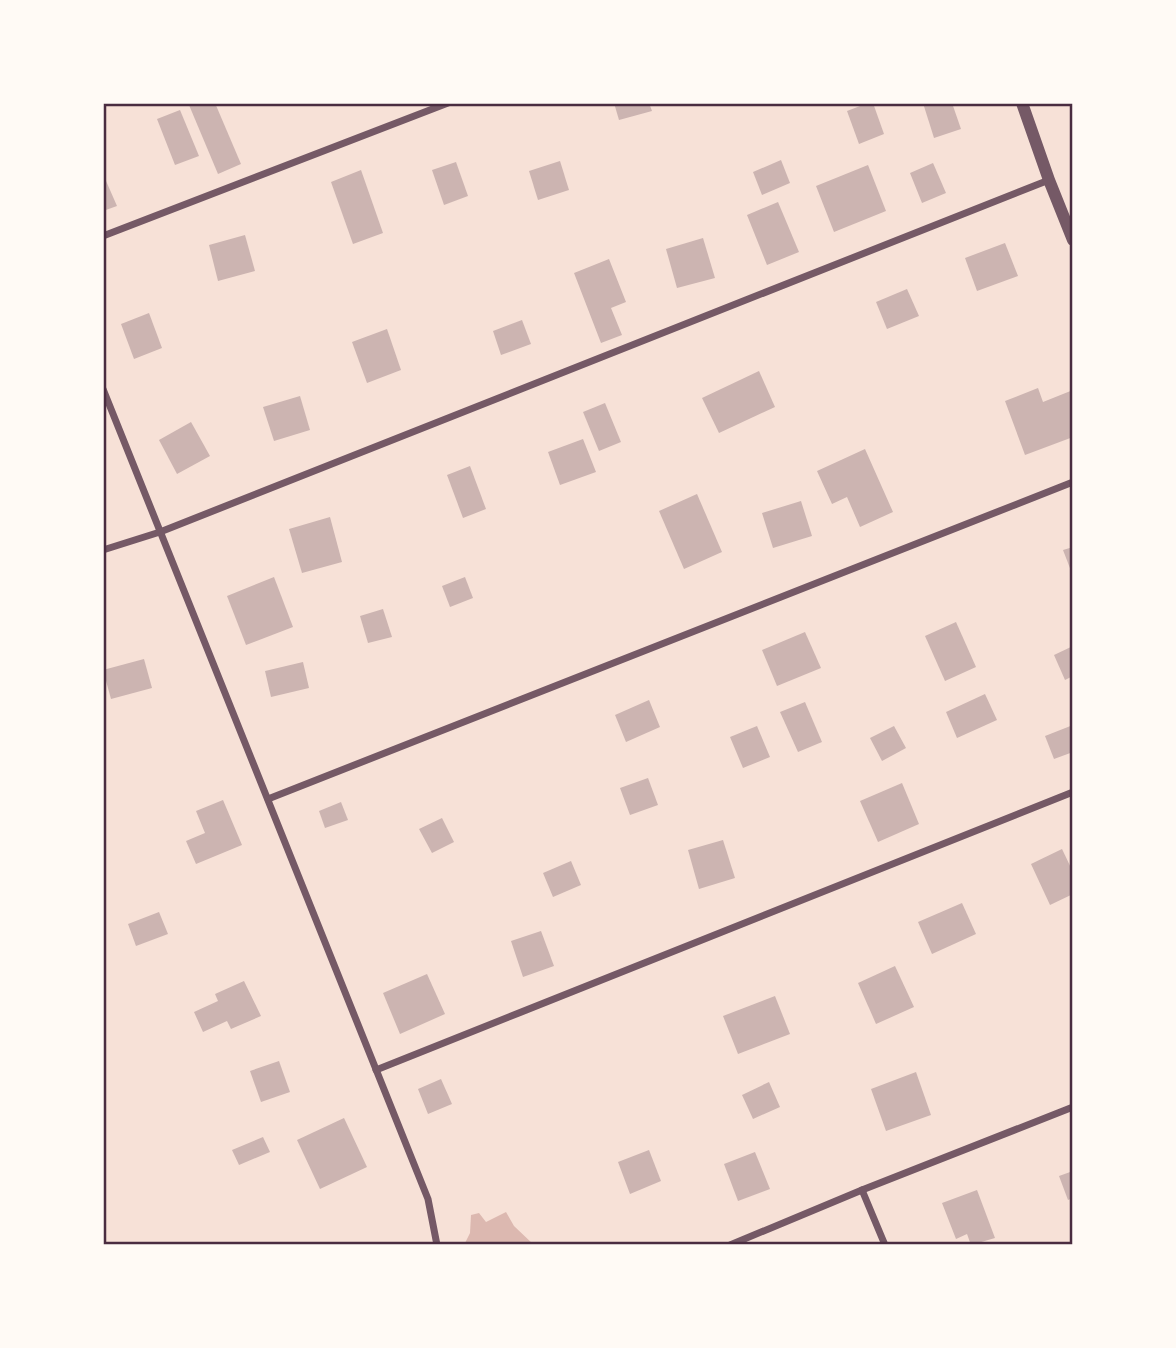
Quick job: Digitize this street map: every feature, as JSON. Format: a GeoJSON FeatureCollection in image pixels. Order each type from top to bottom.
{"type":"FeatureCollection","features":[{"type":"Feature","properties":{"kind":"street"},"geometry":{"type":"LineString","coordinates":[[103,236],[449,103]]}},
{"type":"Feature","properties":{"kind":"street"},"geometry":{"type":"LineString","coordinates":[[1022,103],[1073,240]]}},
{"type":"Feature","properties":{"kind":"street"},"geometry":{"type":"LineString","coordinates":[[103,550],[160,532],[1049,180]]}},
{"type":"Feature","properties":{"kind":"street"},"geometry":{"type":"LineString","coordinates":[[103,389],[428,1199],[437,1245]]}},
{"type":"Feature","properties":{"kind":"street"},"geometry":{"type":"LineString","coordinates":[[268,799],[1073,482]]}},
{"type":"Feature","properties":{"kind":"street"},"geometry":{"type":"LineString","coordinates":[[376,1070],[1073,792]]}},
{"type":"Feature","properties":{"kind":"street"},"geometry":{"type":"LineString","coordinates":[[730,1245],[1073,1107]]}},
{"type":"Feature","properties":{"kind":"street"},"geometry":{"type":"LineString","coordinates":[[862,1190],[885,1245]]}},
{"type":"Feature","properties":{"kind":"shaded area"},"geometry":{"type":"Polygon","coordinates":[[[506,1212],[514,1226],[534,1245],[464,1245],[470,1233],[471,1215],[479,1213],[486,1222],[506,1212]]]}},
{"type":"Feature","properties":{"kind":"building"},"geometry":{"type":"Polygon","coordinates":[[[215,103],[241,164],[218,174],[189,105],[215,103]]]}},
{"type":"Feature","properties":{"kind":"building"},"geometry":{"type":"Polygon","coordinates":[[[614,103],[649,103],[652,111],[619,120],[614,103]]]}},
{"type":"Feature","properties":{"kind":"building"},"geometry":{"type":"Polygon","coordinates":[[[873,103],[884,134],[859,144],[847,111],[873,103]]]}},
{"type":"Feature","properties":{"kind":"building"},"geometry":{"type":"Polygon","coordinates":[[[923,103],[952,103],[961,129],[934,138],[923,103]]]}},
{"type":"Feature","properties":{"kind":"building"},"geometry":{"type":"Polygon","coordinates":[[[180,110],[199,156],[175,165],[157,119],[180,110]]]}},
{"type":"Feature","properties":{"kind":"building"},"geometry":{"type":"Polygon","coordinates":[[[781,160],[790,183],[762,195],[753,172],[781,160]]]}},
{"type":"Feature","properties":{"kind":"building"},"geometry":{"type":"Polygon","coordinates":[[[560,161],[569,190],[538,200],[529,171],[560,161]]]}},
{"type":"Feature","properties":{"kind":"building"},"geometry":{"type":"Polygon","coordinates":[[[456,162],[468,196],[444,205],[432,170],[456,162]]]}},
{"type":"Feature","properties":{"kind":"building"},"geometry":{"type":"Polygon","coordinates":[[[933,163],[946,193],[922,203],[910,173],[933,163]]]}},
{"type":"Feature","properties":{"kind":"building"},"geometry":{"type":"Polygon","coordinates":[[[868,165],[886,211],[834,232],[816,186],[868,165]]]}},
{"type":"Feature","properties":{"kind":"building"},"geometry":{"type":"Polygon","coordinates":[[[361,170],[383,233],[353,244],[331,182],[361,170]]]}},
{"type":"Feature","properties":{"kind":"building"},"geometry":{"type":"Polygon","coordinates":[[[103,174],[117,206],[103,211],[103,174]]]}},
{"type":"Feature","properties":{"kind":"building"},"geometry":{"type":"Polygon","coordinates":[[[778,202],[799,252],[767,265],[747,215],[778,202]]]}},
{"type":"Feature","properties":{"kind":"building"},"geometry":{"type":"Polygon","coordinates":[[[245,235],[255,271],[218,281],[209,245],[245,235]]]}},
{"type":"Feature","properties":{"kind":"building"},"geometry":{"type":"Polygon","coordinates":[[[703,238],[715,278],[677,288],[666,249],[703,238]]]}},
{"type":"Feature","properties":{"kind":"building"},"geometry":{"type":"Polygon","coordinates":[[[1005,243],[1018,276],[977,291],[965,258],[1005,243]]]}},
{"type":"Feature","properties":{"kind":"building"},"geometry":{"type":"Polygon","coordinates":[[[609,259],[626,302],[611,308],[622,335],[601,343],[574,273],[609,259]]]}},
{"type":"Feature","properties":{"kind":"building"},"geometry":{"type":"Polygon","coordinates":[[[907,289],[919,316],[887,329],[876,302],[907,289]]]}},
{"type":"Feature","properties":{"kind":"building"},"geometry":{"type":"Polygon","coordinates":[[[149,313],[162,348],[134,359],[121,324],[149,313]]]}},
{"type":"Feature","properties":{"kind":"building"},"geometry":{"type":"Polygon","coordinates":[[[522,320],[531,344],[501,355],[493,331],[522,320]]]}},
{"type":"Feature","properties":{"kind":"building"},"geometry":{"type":"Polygon","coordinates":[[[387,329],[401,370],[367,383],[352,342],[387,329]]]}},
{"type":"Feature","properties":{"kind":"building"},"geometry":{"type":"Polygon","coordinates":[[[759,371],[775,407],[719,433],[702,398],[759,371]]]}},
{"type":"Feature","properties":{"kind":"building"},"geometry":{"type":"Polygon","coordinates":[[[1038,388],[1043,402],[1073,390],[1073,437],[1025,455],[1005,401],[1038,388]]]}},
{"type":"Feature","properties":{"kind":"building"},"geometry":{"type":"Polygon","coordinates":[[[300,396],[310,430],[274,441],[263,407],[300,396]]]}},
{"type":"Feature","properties":{"kind":"building"},"geometry":{"type":"Polygon","coordinates":[[[605,403],[621,442],[599,451],[583,412],[605,403]]]}},
{"type":"Feature","properties":{"kind":"building"},"geometry":{"type":"Polygon","coordinates":[[[191,422],[210,456],[177,474],[159,440],[191,422]]]}},
{"type":"Feature","properties":{"kind":"building"},"geometry":{"type":"Polygon","coordinates":[[[583,439],[596,472],[560,485],[548,452],[583,439]]]}},
{"type":"Feature","properties":{"kind":"building"},"geometry":{"type":"Polygon","coordinates":[[[865,449],[893,512],[860,527],[847,497],[832,504],[817,471],[865,449]]]}},
{"type":"Feature","properties":{"kind":"building"},"geometry":{"type":"Polygon","coordinates":[[[470,466],[486,509],[463,518],[447,475],[470,466]]]}},
{"type":"Feature","properties":{"kind":"building"},"geometry":{"type":"Polygon","coordinates":[[[697,494],[722,552],[684,569],[659,511],[697,494]]]}},
{"type":"Feature","properties":{"kind":"building"},"geometry":{"type":"Polygon","coordinates":[[[801,501],[812,536],[773,548],[762,513],[801,501]]]}},
{"type":"Feature","properties":{"kind":"building"},"geometry":{"type":"Polygon","coordinates":[[[330,517],[342,562],[302,573],[289,529],[330,517]]]}},
{"type":"Feature","properties":{"kind":"building"},"geometry":{"type":"Polygon","coordinates":[[[1073,547],[1073,576],[1063,550],[1073,547]]]}},
{"type":"Feature","properties":{"kind":"building"},"geometry":{"type":"Polygon","coordinates":[[[274,577],[293,627],[246,645],[227,596],[274,577]]]}},
{"type":"Feature","properties":{"kind":"building"},"geometry":{"type":"Polygon","coordinates":[[[465,577],[473,598],[450,607],[442,586],[465,577]]]}},
{"type":"Feature","properties":{"kind":"building"},"geometry":{"type":"Polygon","coordinates":[[[383,609],[392,637],[368,643],[360,616],[383,609]]]}},
{"type":"Feature","properties":{"kind":"building"},"geometry":{"type":"Polygon","coordinates":[[[956,622],[976,667],[945,681],[925,636],[956,622]]]}},
{"type":"Feature","properties":{"kind":"building"},"geometry":{"type":"Polygon","coordinates":[[[805,632],[821,668],[777,686],[762,650],[805,632]]]}},
{"type":"Feature","properties":{"kind":"building"},"geometry":{"type":"Polygon","coordinates":[[[1073,646],[1073,676],[1065,680],[1054,655],[1073,646]]]}},
{"type":"Feature","properties":{"kind":"building"},"geometry":{"type":"Polygon","coordinates":[[[144,659],[152,688],[111,699],[103,670],[144,659]]]}},
{"type":"Feature","properties":{"kind":"building"},"geometry":{"type":"Polygon","coordinates":[[[303,662],[309,688],[271,697],[265,671],[303,662]]]}},
{"type":"Feature","properties":{"kind":"building"},"geometry":{"type":"Polygon","coordinates":[[[985,694],[997,720],[957,738],[946,712],[985,694]]]}},
{"type":"Feature","properties":{"kind":"building"},"geometry":{"type":"Polygon","coordinates":[[[649,700],[660,727],[626,742],[615,715],[649,700]]]}},
{"type":"Feature","properties":{"kind":"building"},"geometry":{"type":"Polygon","coordinates":[[[805,702],[822,742],[798,752],[780,712],[805,702]]]}},
{"type":"Feature","properties":{"kind":"building"},"geometry":{"type":"Polygon","coordinates":[[[1073,725],[1073,752],[1054,759],[1045,736],[1073,725]]]}},
{"type":"Feature","properties":{"kind":"building"},"geometry":{"type":"Polygon","coordinates":[[[757,726],[770,757],[743,768],[730,737],[757,726]]]}},
{"type":"Feature","properties":{"kind":"building"},"geometry":{"type":"Polygon","coordinates":[[[894,726],[906,748],[882,761],[870,738],[894,726]]]}},
{"type":"Feature","properties":{"kind":"building"},"geometry":{"type":"Polygon","coordinates":[[[648,778],[658,805],[630,815],[620,788],[648,778]]]}},
{"type":"Feature","properties":{"kind":"building"},"geometry":{"type":"Polygon","coordinates":[[[902,783],[919,824],[878,842],[860,801],[902,783]]]}},
{"type":"Feature","properties":{"kind":"building"},"geometry":{"type":"Polygon","coordinates":[[[223,800],[242,845],[196,864],[186,841],[205,833],[196,811],[223,800]]]}},
{"type":"Feature","properties":{"kind":"building"},"geometry":{"type":"Polygon","coordinates":[[[341,802],[348,820],[325,828],[319,811],[341,802]]]}},
{"type":"Feature","properties":{"kind":"building"},"geometry":{"type":"Polygon","coordinates":[[[442,818],[454,842],[432,853],[419,829],[442,818]]]}},
{"type":"Feature","properties":{"kind":"building"},"geometry":{"type":"Polygon","coordinates":[[[723,840],[735,878],[699,889],[688,850],[723,840]]]}},
{"type":"Feature","properties":{"kind":"building"},"geometry":{"type":"Polygon","coordinates":[[[1062,849],[1073,872],[1073,894],[1050,905],[1031,864],[1062,849]]]}},
{"type":"Feature","properties":{"kind":"building"},"geometry":{"type":"Polygon","coordinates":[[[571,861],[581,885],[553,897],[543,873],[571,861]]]}},
{"type":"Feature","properties":{"kind":"building"},"geometry":{"type":"Polygon","coordinates":[[[962,903],[976,934],[932,954],[918,922],[962,903]]]}},
{"type":"Feature","properties":{"kind":"building"},"geometry":{"type":"Polygon","coordinates":[[[159,912],[168,934],[136,946],[128,924],[159,912]]]}},
{"type":"Feature","properties":{"kind":"building"},"geometry":{"type":"Polygon","coordinates":[[[541,931],[554,966],[523,977],[511,941],[541,931]]]}},
{"type":"Feature","properties":{"kind":"building"},"geometry":{"type":"Polygon","coordinates":[[[895,966],[914,1007],[876,1024],[858,983],[895,966]]]}},
{"type":"Feature","properties":{"kind":"building"},"geometry":{"type":"Polygon","coordinates":[[[427,974],[445,1014],[400,1034],[383,993],[427,974]]]}},
{"type":"Feature","properties":{"kind":"building"},"geometry":{"type":"Polygon","coordinates":[[[244,981],[261,1016],[231,1029],[227,1021],[203,1032],[194,1012],[218,1001],[215,994],[244,981]]]}},
{"type":"Feature","properties":{"kind":"building"},"geometry":{"type":"Polygon","coordinates":[[[775,996],[790,1034],[738,1054],[723,1016],[775,996]]]}},
{"type":"Feature","properties":{"kind":"building"},"geometry":{"type":"Polygon","coordinates":[[[279,1061],[290,1092],[261,1102],[250,1071],[279,1061]]]}},
{"type":"Feature","properties":{"kind":"building"},"geometry":{"type":"Polygon","coordinates":[[[916,1072],[931,1115],[886,1131],[871,1089],[916,1072]]]}},
{"type":"Feature","properties":{"kind":"building"},"geometry":{"type":"Polygon","coordinates":[[[441,1079],[452,1104],[428,1114],[418,1089],[441,1079]]]}},
{"type":"Feature","properties":{"kind":"building"},"geometry":{"type":"Polygon","coordinates":[[[769,1082],[780,1107],[753,1119],[742,1095],[769,1082]]]}},
{"type":"Feature","properties":{"kind":"building"},"geometry":{"type":"Polygon","coordinates":[[[344,1118],[367,1167],[320,1189],[297,1140],[344,1118]]]}},
{"type":"Feature","properties":{"kind":"building"},"geometry":{"type":"Polygon","coordinates":[[[263,1137],[270,1152],[239,1165],[232,1150],[263,1137]]]}},
{"type":"Feature","properties":{"kind":"building"},"geometry":{"type":"Polygon","coordinates":[[[649,1150],[661,1181],[630,1194],[618,1162],[649,1150]]]}},
{"type":"Feature","properties":{"kind":"building"},"geometry":{"type":"Polygon","coordinates":[[[755,1152],[770,1189],[738,1201],[724,1164],[755,1152]]]}},
{"type":"Feature","properties":{"kind":"building"},"geometry":{"type":"Polygon","coordinates":[[[1073,1171],[1073,1198],[1068,1200],[1059,1176],[1073,1171]]]}},
{"type":"Feature","properties":{"kind":"building"},"geometry":{"type":"Polygon","coordinates":[[[977,1190],[995,1238],[971,1245],[967,1234],[956,1239],[942,1203],[977,1190]]]}}]}
